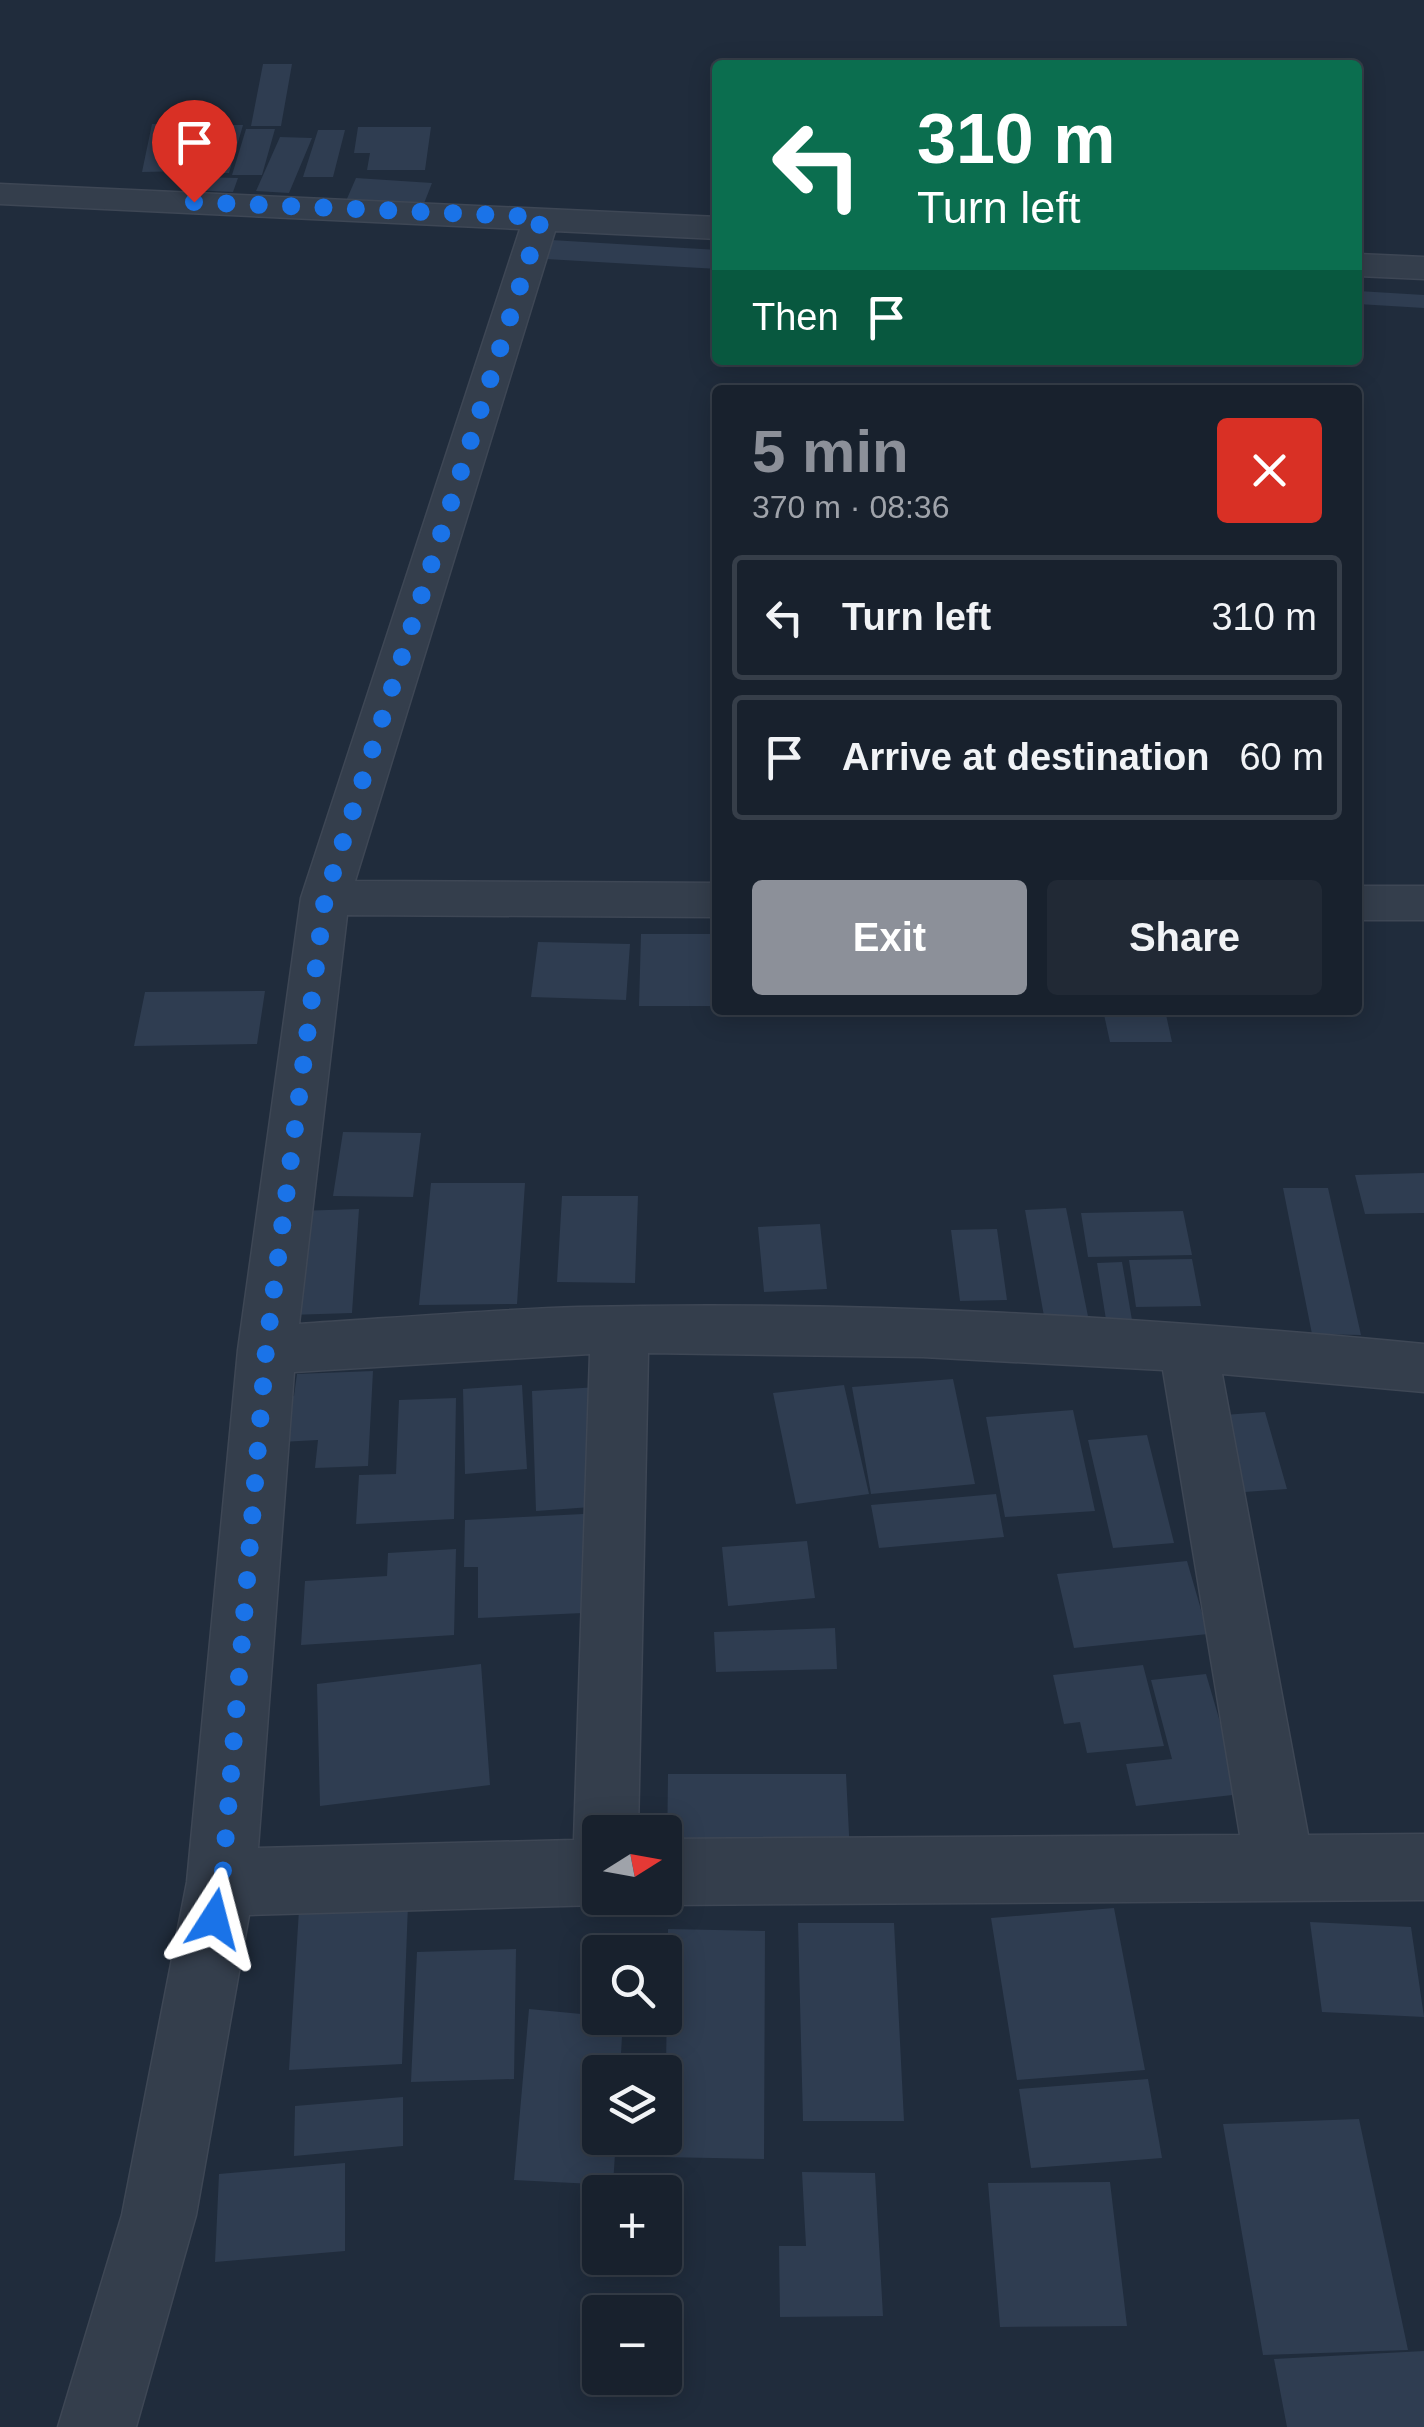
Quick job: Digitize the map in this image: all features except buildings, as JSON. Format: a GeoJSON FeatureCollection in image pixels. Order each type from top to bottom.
{"type":"FeatureCollection","features":[{"type":"Feature","properties":{"kind":"street"},"geometry":{"type":"LineString","coordinates":[[0,194],[712,228]]}},
{"type":"Feature","properties":{"kind":"street"},"geometry":{"type":"LineString","coordinates":[[97,2427],[159,2215],[222,1882],[266,1350],[325,898],[542,217]]}},
{"type":"Feature","properties":{"kind":"street"},"geometry":{"type":"LineString","coordinates":[[1362,264],[1424,268]]}},
{"type":"Feature","properties":{"kind":"street"},"geometry":{"type":"LineString","coordinates":[[325,898],[712,900]]}},
{"type":"Feature","properties":{"kind":"street"},"geometry":{"type":"LineString","coordinates":[[1362,902],[1424,903]]}},
{"type":"Feature","properties":{"kind":"street"},"geometry":{"type":"LineString","coordinates":[[266,1350],[620,1330],[1188,1344],[1424,1368]]}},
{"type":"Feature","properties":{"kind":"street"},"geometry":{"type":"LineString","coordinates":[[605,1815],[620,1330]]}},
{"type":"Feature","properties":{"kind":"street"},"geometry":{"type":"LineString","coordinates":[[1188,1344],[1280,1868]]}},
{"type":"Feature","properties":{"kind":"street"},"geometry":{"type":"LineString","coordinates":[[682,1872],[1424,1867]]}},
{"type":"Feature","properties":{"kind":"street"},"geometry":{"type":"LineString","coordinates":[[222,1882],[582,1872]]}},
{"type":"Feature","properties":{"kind":"route"},"geometry":{"type":"LineString","coordinates":[[194,202],[542,217],[325,898],[266,1350],[222,1882],[214,1919]]}}]}
